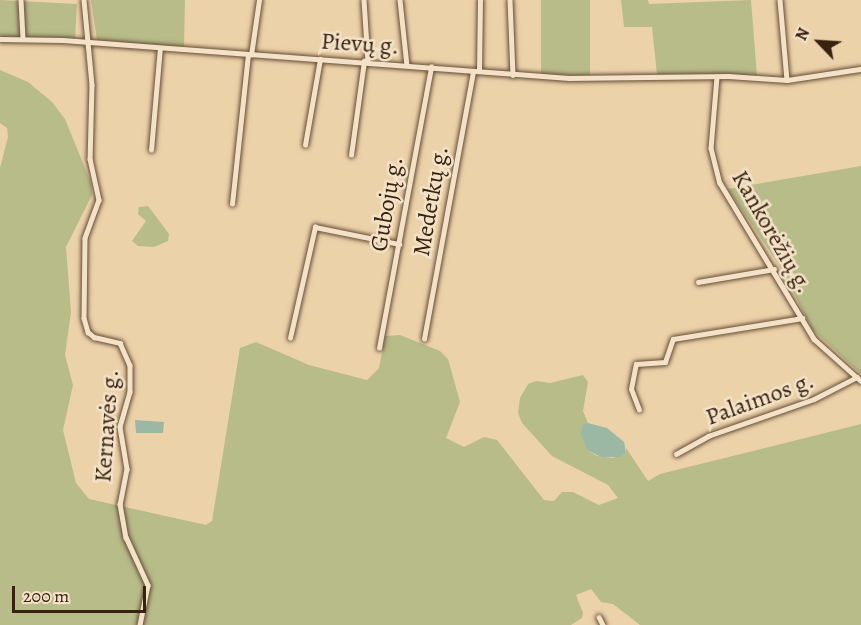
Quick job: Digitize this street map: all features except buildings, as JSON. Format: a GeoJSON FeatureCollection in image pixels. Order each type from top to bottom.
{"type":"FeatureCollection","features":[{"type":"Feature","properties":{"kind":"street"},"geometry":{"type":"LineString","coordinates":[[21,0],[23,39]]}},
{"type":"Feature","properties":{"kind":"street","name":"Kernavės g."},"geometry":{"type":"LineString","coordinates":[[84,0],[90,43],[90,149],[99,200],[85,238],[84,318],[88,332],[94,337],[120,344],[130,365],[130,392],[120,427],[127,469],[120,504],[126,537],[148,585],[140,625]]}},
{"type":"Feature","properties":{"kind":"street"},"geometry":{"type":"LineString","coordinates":[[232,204],[259,0]]}},
{"type":"Feature","properties":{"kind":"street"},"geometry":{"type":"LineString","coordinates":[[351,155],[366,62],[364,0]]}},
{"type":"Feature","properties":{"kind":"street"},"geometry":{"type":"LineString","coordinates":[[400,0],[407,65]]}},
{"type":"Feature","properties":{"kind":"street","name":"Medetkų g."},"geometry":{"type":"LineString","coordinates":[[424,339],[476,71],[480,0]]}},
{"type":"Feature","properties":{"kind":"street"},"geometry":{"type":"LineString","coordinates":[[510,0],[513,75]]}},
{"type":"Feature","properties":{"kind":"street"},"geometry":{"type":"LineString","coordinates":[[780,0],[787,80]]}},
{"type":"Feature","properties":{"kind":"street","name":"Pievų g."},"geometry":{"type":"LineString","coordinates":[[0,39],[366,62],[513,75],[717,76],[787,80],[861,69]]}},
{"type":"Feature","properties":{"kind":"street"},"geometry":{"type":"LineString","coordinates":[[151,150],[160,48]]}},
{"type":"Feature","properties":{"kind":"street"},"geometry":{"type":"LineString","coordinates":[[305,145],[320,59]]}},
{"type":"Feature","properties":{"kind":"street","name":"Gubojų g."},"geometry":{"type":"LineString","coordinates":[[379,348],[431,67]]}},
{"type":"Feature","properties":{"kind":"street","name":"Kankorėžių g."},"geometry":{"type":"LineString","coordinates":[[717,76],[713,166],[724,191],[819,345],[859,379]]}},
{"type":"Feature","properties":{"kind":"street"},"geometry":{"type":"LineString","coordinates":[[290,338],[315,227],[399,244]]}},
{"type":"Feature","properties":{"kind":"street"},"geometry":{"type":"LineString","coordinates":[[698,282],[774,269]]}},
{"type":"Feature","properties":{"kind":"street"},"geometry":{"type":"LineString","coordinates":[[639,410],[631,389],[636,364],[668,361],[675,338],[802,318]]}},
{"type":"Feature","properties":{"kind":"street","name":"Palaimos g."},"geometry":{"type":"LineString","coordinates":[[676,454],[708,436],[814,399],[859,379]]}},
{"type":"Feature","properties":{"kind":"street"},"geometry":{"type":"LineString","coordinates":[[599,617],[603,625]]}},
{"type":"Feature","properties":{"kind":"green space"},"geometry":{"type":"Polygon","coordinates":[[[0,0],[77,4],[75,41],[0,37],[0,0]]]}},
{"type":"Feature","properties":{"kind":"green space"},"geometry":{"type":"Polygon","coordinates":[[[91,0],[185,0],[184,48],[97,40],[91,0]]]}},
{"type":"Feature","properties":{"kind":"green space"},"geometry":{"type":"Polygon","coordinates":[[[541,0],[590,0],[590,75],[541,75],[541,0]]]}},
{"type":"Feature","properties":{"kind":"green space"},"geometry":{"type":"Polygon","coordinates":[[[621,0],[648,0],[649,4],[751,0],[757,76],[657,74],[652,27],[624,27],[621,0]]]}},
{"type":"Feature","properties":{"kind":"green space"},"geometry":{"type":"Polygon","coordinates":[[[0,70],[28,82],[52,102],[65,119],[91,183],[92,195],[66,247],[71,312],[65,355],[73,385],[63,430],[76,483],[89,499],[206,525],[212,521],[240,348],[256,342],[309,365],[367,380],[379,368],[385,336],[400,335],[440,351],[448,359],[460,402],[446,438],[464,447],[484,437],[497,440],[544,500],[554,501],[562,492],[573,492],[599,505],[618,498],[608,485],[552,456],[522,423],[518,413],[520,398],[528,384],[536,381],[550,383],[583,375],[588,382],[583,411],[588,423],[587,450],[597,456],[613,458],[626,453],[626,448],[648,481],[660,474],[861,424],[861,625],[640,625],[613,604],[601,602],[591,589],[576,595],[583,613],[582,618],[571,625],[0,625],[0,168],[8,137],[7,128],[0,123],[0,70]]]}},
{"type":"Feature","properties":{"kind":"green space"},"geometry":{"type":"Polygon","coordinates":[[[861,166],[861,374],[812,329],[781,268],[728,189],[861,166]]]}},
{"type":"Feature","properties":{"kind":"green space"},"geometry":{"type":"Polygon","coordinates":[[[148,206],[169,234],[168,241],[154,247],[138,246],[132,241],[146,221],[138,214],[139,207],[148,206]]]}},
{"type":"Feature","properties":{"kind":"shaded area"},"geometry":{"type":"Polygon","coordinates":[[[135,420],[164,422],[163,433],[136,433],[135,420]]]}},
{"type":"Feature","properties":{"kind":"shaded area"},"geometry":{"type":"Polygon","coordinates":[[[588,423],[607,428],[624,442],[626,453],[619,457],[601,457],[587,450],[581,434],[583,424],[588,423]]]}}]}
